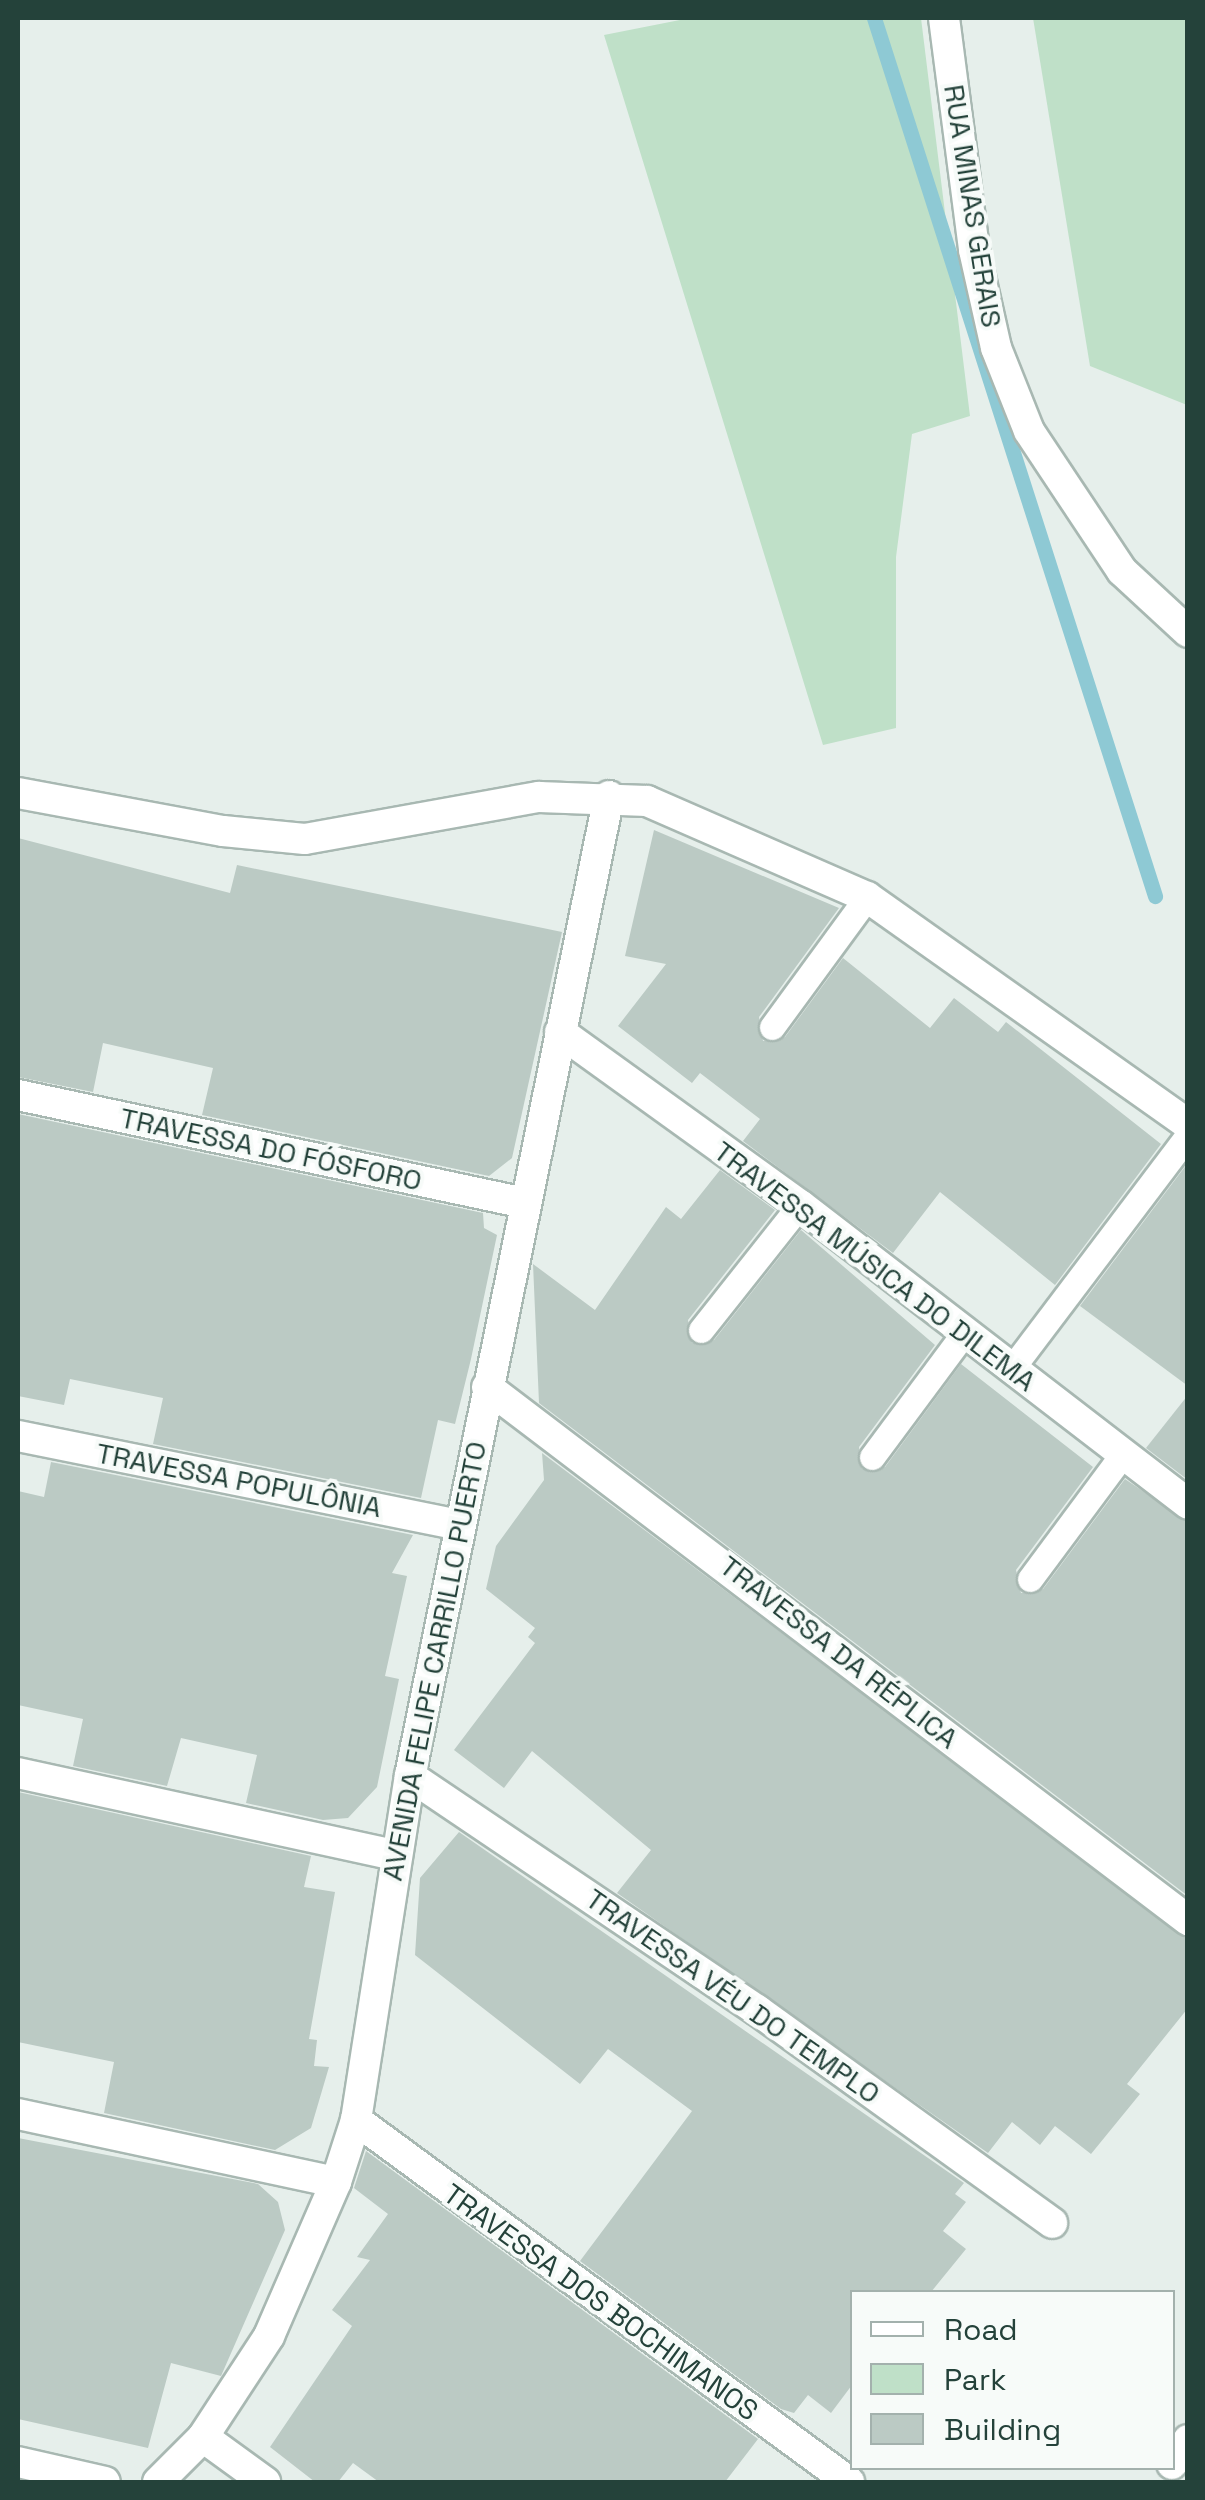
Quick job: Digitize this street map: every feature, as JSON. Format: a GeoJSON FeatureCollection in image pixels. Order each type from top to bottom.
{"type":"FeatureCollection","features":[{"type":"Feature","properties":{"kind":"street","name":"RUA MINAS GERAIS"},"geometry":{"type":"LineString","coordinates":[[944,18],[974,250],[996,348],[1029,431],[1122,572],[1188,632]]}},
{"type":"Feature","properties":{"kind":"street"},"geometry":{"type":"LineString","coordinates":[[18,793],[223,831],[304,839],[540,797],[608,796],[697,820],[867,897],[1188,1124]]}},
{"type":"Feature","properties":{"kind":"street","name":"AVENIDA FELIPE CARRILLO PUERTO"},"geometry":{"type":"LineString","coordinates":[[158,2482],[203,2437],[269,2336],[336,2182],[356,2120],[395,1854],[608,796]]}},
{"type":"Feature","properties":{"kind":"street","name":"TRAVESSA MÚSICA DO DILEMA"},"geometry":{"type":"LineString","coordinates":[[560,1032],[800,1205],[1188,1504]]}},
{"type":"Feature","properties":{"kind":"street","name":"TRAVESSA DO FÓSFORO"},"geometry":{"type":"LineString","coordinates":[[18,1095],[525,1203]]}},
{"type":"Feature","properties":{"kind":"street","name":"TRAVESSA DA RÉPLICA"},"geometry":{"type":"LineString","coordinates":[[487,1388],[1188,1920]]}},
{"type":"Feature","properties":{"kind":"street","name":"TRAVESSA POPULÔNIA"},"geometry":{"type":"LineString","coordinates":[[18,1436],[460,1525]]}},
{"type":"Feature","properties":{"kind":"street"},"geometry":{"type":"LineString","coordinates":[[18,1773],[395,1854]]}},
{"type":"Feature","properties":{"kind":"street","name":"TRAVESSA VÉU DO TEMPLO"},"geometry":{"type":"LineString","coordinates":[[410,1776],[741,1999],[1052,2223]]}},
{"type":"Feature","properties":{"kind":"street"},"geometry":{"type":"LineString","coordinates":[[18,2114],[336,2182]]}},
{"type":"Feature","properties":{"kind":"street","name":"TRAVESSA DOS BOCHIMANOS"},"geometry":{"type":"LineString","coordinates":[[356,2120],[848,2482]]}},
{"type":"Feature","properties":{"kind":"street"},"geometry":{"type":"LineString","coordinates":[[203,2437],[265,2482]]}},
{"type":"Feature","properties":{"kind":"street"},"geometry":{"type":"LineString","coordinates":[[18,2462],[105,2482]]}},
{"type":"Feature","properties":{"kind":"lane"},"geometry":{"type":"LineString","coordinates":[[772,1027],[867,897]]}},
{"type":"Feature","properties":{"kind":"lane"},"geometry":{"type":"LineString","coordinates":[[1012,1368],[1188,1135]]}},
{"type":"Feature","properties":{"kind":"lane"},"geometry":{"type":"LineString","coordinates":[[701,1330],[800,1205]]}},
{"type":"Feature","properties":{"kind":"lane"},"geometry":{"type":"LineString","coordinates":[[872,1457],[964,1333]]}},
{"type":"Feature","properties":{"kind":"lane"},"geometry":{"type":"LineString","coordinates":[[1030,1579],[1124,1454]]}},
{"type":"Feature","properties":{"kind":"green space"},"geometry":{"type":"Polygon","coordinates":[[[690,18],[921,18],[970,416],[912,434],[896,557],[896,728],[823,745],[604,35],[690,18]]]}},
{"type":"Feature","properties":{"kind":"green space"},"geometry":{"type":"Polygon","coordinates":[[[1033,18],[1187,18],[1187,405],[1090,366],[1033,18]]]}},
{"type":"Feature","properties":{"kind":"building"},"geometry":{"type":"Polygon","coordinates":[[[654,830],[839,908],[759,1017],[763,1041],[785,1037],[843,958],[930,1028],[954,998],[998,1032],[1006,1022],[1161,1144],[1055,1285],[940,1192],[893,1253],[743,1141],[760,1119],[700,1073],[692,1083],[618,1026],[666,964],[625,956],[654,830]]]}},
{"type":"Feature","properties":{"kind":"building"},"geometry":{"type":"Polygon","coordinates":[[[18,838],[230,893],[237,865],[562,932],[512,1158],[489,1176],[202,1115],[213,1068],[103,1043],[93,1092],[18,1077],[18,838]]]}},
{"type":"Feature","properties":{"kind":"building"},"geometry":{"type":"Polygon","coordinates":[[[18,1114],[483,1213],[484,1228],[497,1235],[471,1359],[455,1424],[438,1420],[421,1498],[153,1444],[163,1398],[70,1379],[64,1405],[18,1396],[18,1114]]]}},
{"type":"Feature","properties":{"kind":"building"},"geometry":{"type":"Polygon","coordinates":[[[1188,1165],[1188,1386],[1080,1306],[1188,1165]]]}},
{"type":"Feature","properties":{"kind":"building"},"geometry":{"type":"Polygon","coordinates":[[[720,1170],[775,1210],[688,1320],[692,1343],[714,1340],[801,1230],[935,1345],[859,1447],[862,1469],[885,1467],[961,1364],[1093,1467],[1016,1570],[1021,1593],[1043,1589],[1125,1479],[1188,1522],[1188,1896],[539,1403],[533,1264],[595,1310],[666,1207],[681,1219],[720,1170]]]}},
{"type":"Feature","properties":{"kind":"building"},"geometry":{"type":"Polygon","coordinates":[[[1188,1395],[1188,1480],[1146,1448],[1188,1395]]]}},
{"type":"Feature","properties":{"kind":"building"},"geometry":{"type":"Polygon","coordinates":[[[542,1453],[1188,1938],[1188,2008],[1127,2084],[1140,2094],[1091,2154],[1055,2126],[1040,2145],[1012,2122],[988,2153],[617,1893],[651,1850],[532,1751],[504,1788],[454,1750],[535,1643],[528,1637],[535,1628],[486,1589],[496,1546],[544,1480],[542,1453]]]}},
{"type":"Feature","properties":{"kind":"building"},"geometry":{"type":"Polygon","coordinates":[[[51,1462],[413,1535],[392,1573],[407,1576],[385,1676],[399,1679],[377,1787],[348,1818],[323,1820],[246,1803],[257,1755],[181,1738],[167,1786],[73,1766],[83,1719],[18,1705],[18,1491],[44,1497],[51,1462]]]}},
{"type":"Feature","properties":{"kind":"building"},"geometry":{"type":"Polygon","coordinates":[[[18,1792],[311,1856],[304,1887],[335,1892],[309,2039],[317,2040],[314,2066],[329,2067],[311,2128],[275,2150],[104,2113],[114,2062],[18,2042],[18,1792]]]}},
{"type":"Feature","properties":{"kind":"building"},"geometry":{"type":"Polygon","coordinates":[[[459,1832],[964,2183],[955,2194],[966,2202],[943,2231],[966,2249],[933,2290],[850,2290],[850,2388],[831,2413],[808,2395],[794,2413],[781,2409],[580,2261],[692,2111],[608,2049],[580,2084],[415,1955],[420,1878],[459,1832]]]}},
{"type":"Feature","properties":{"kind":"building"},"geometry":{"type":"Polygon","coordinates":[[[18,2138],[258,2184],[278,2202],[285,2230],[221,2376],[171,2363],[148,2448],[18,2419],[18,2138]]]}},
{"type":"Feature","properties":{"kind":"building"},"geometry":{"type":"Polygon","coordinates":[[[366,2151],[758,2439],[725,2482],[379,2482],[353,2463],[338,2482],[315,2482],[270,2447],[352,2326],[332,2310],[370,2260],[357,2257],[388,2214],[354,2188],[366,2151]]]}},
{"type":"Feature","properties":{"kind":"waterway"},"geometry":{"type":"LineString","coordinates":[[874,18],[1155,896]]}}]}
